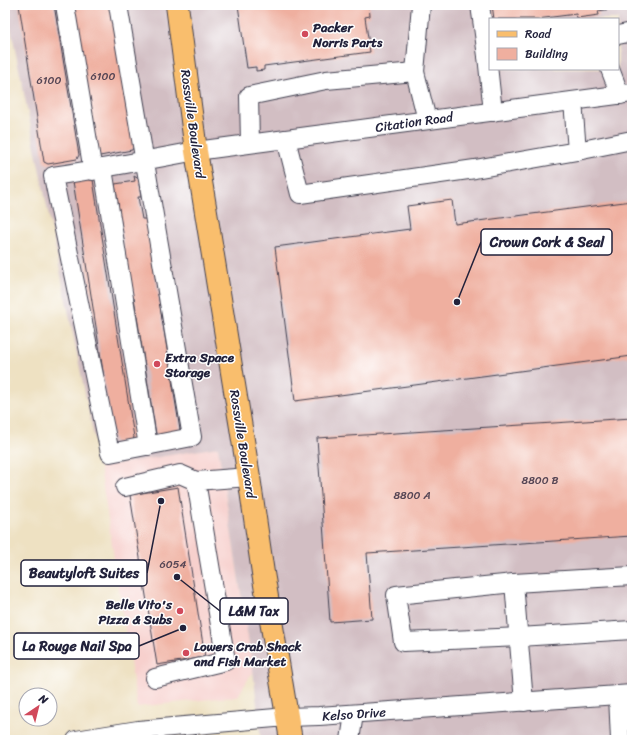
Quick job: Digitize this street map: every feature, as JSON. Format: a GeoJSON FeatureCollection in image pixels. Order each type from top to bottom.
{"type":"FeatureCollection","features":[{"type":"Feature","properties":{"kind":"main road","name":"Rossville Boulevard"},"geometry":{"type":"LineString","coordinates":[[177,5],[196,151],[291,740]]}},
{"type":"Feature","properties":{"kind":"street"},"geometry":{"type":"LineString","coordinates":[[65,5],[98,170],[148,446],[192,437],[146,160],[118,5]]}},
{"type":"Feature","properties":{"kind":"street"},"geometry":{"type":"LineString","coordinates":[[421,5],[415,72],[428,120]]}},
{"type":"Feature","properties":{"kind":"street"},"geometry":{"type":"LineString","coordinates":[[480,5],[489,56]]}},
{"type":"Feature","properties":{"kind":"street"},"geometry":{"type":"LineString","coordinates":[[619,35],[632,32]]}},
{"type":"Feature","properties":{"kind":"street"},"geometry":{"type":"LineString","coordinates":[[490,70],[493,112]]}},
{"type":"Feature","properties":{"kind":"street"},"geometry":{"type":"LineString","coordinates":[[611,70],[626,94]]}},
{"type":"Feature","properties":{"kind":"street"},"geometry":{"type":"LineString","coordinates":[[250,144],[249,96],[326,80],[415,72]]}},
{"type":"Feature","properties":{"kind":"street","name":"Citation Road"},"geometry":{"type":"LineString","coordinates":[[148,446],[110,453],[53,176],[98,170],[196,151],[626,94]]}},
{"type":"Feature","properties":{"kind":"street"},"geometry":{"type":"LineString","coordinates":[[573,101],[577,151]]}},
{"type":"Feature","properties":{"kind":"street"},"geometry":{"type":"LineString","coordinates":[[286,139],[300,194],[475,169],[632,140]]}},
{"type":"Feature","properties":{"kind":"street"},"geometry":{"type":"LineString","coordinates":[[125,487],[180,474],[196,481],[248,477]]}},
{"type":"Feature","properties":{"kind":"street"},"geometry":{"type":"LineString","coordinates":[[155,678],[226,661],[196,481]]}},
{"type":"Feature","properties":{"kind":"street"},"geometry":{"type":"LineString","coordinates":[[632,576],[514,583],[396,595],[403,642],[632,630]]}},
{"type":"Feature","properties":{"kind":"street"},"geometry":{"type":"LineString","coordinates":[[514,583],[524,702]]}},
{"type":"Feature","properties":{"kind":"street"},"geometry":{"type":"LineString","coordinates":[[620,740],[625,695]]}},
{"type":"Feature","properties":{"kind":"street","name":"Kelso Drive"},"geometry":{"type":"LineString","coordinates":[[76,740],[138,730],[287,717],[354,714],[625,695]]}},
{"type":"Feature","properties":{"kind":"street"},"geometry":{"type":"LineString","coordinates":[[350,740],[354,714]]}},
{"type":"Feature","properties":{"kind":"shaded area"},"geometry":{"type":"Polygon","coordinates":[[[6,5],[632,5],[632,740],[261,740],[253,670],[218,447],[100,467],[6,5]]]}},
{"type":"Feature","properties":{"kind":"shaded area"},"geometry":{"type":"Polygon","coordinates":[[[218,447],[253,671],[238,696],[137,707],[100,467],[218,447]]]}},
{"type":"Feature","properties":{"kind":"building"},"geometry":{"type":"Polygon","coordinates":[[[19,5],[54,5],[79,155],[77,159],[48,164],[44,162],[19,5]]]}},
{"type":"Feature","properties":{"kind":"building"},"geometry":{"type":"Polygon","coordinates":[[[72,5],[111,5],[134,146],[132,150],[100,156],[96,153],[72,5]]]}},
{"type":"Feature","properties":{"kind":"building","name":"Packer Norris Parts"},"geometry":{"type":"Polygon","coordinates":[[[238,5],[369,5],[370,16],[365,17],[370,52],[264,66],[264,70],[256,71],[256,67],[247,68],[238,5]]]}},
{"type":"Feature","properties":{"kind":"building"},"geometry":{"type":"Polygon","coordinates":[[[492,5],[632,5],[598,11],[599,15],[577,18],[576,14],[545,18],[494,18],[492,5]]]}},
{"type":"Feature","properties":{"kind":"building","name":"Extra Space Storage"},"geometry":{"type":"Polygon","coordinates":[[[134,176],[142,181],[139,184],[141,197],[138,197],[142,219],[146,219],[180,430],[178,433],[160,436],[156,434],[134,298],[130,299],[115,184],[135,181],[134,176]]]}},
{"type":"Feature","properties":{"kind":"building"},"geometry":{"type":"Polygon","coordinates":[[[90,178],[93,180],[134,437],[133,440],[117,443],[114,441],[73,181],[90,178]]]}},
{"type":"Feature","properties":{"kind":"building"},"geometry":{"type":"Polygon","coordinates":[[[452,200],[455,224],[632,201],[632,356],[295,401],[275,247],[410,229],[407,206],[452,200]]]}},
{"type":"Feature","properties":{"kind":"building"},"geometry":{"type":"Polygon","coordinates":[[[632,418],[632,536],[367,553],[372,619],[330,622],[317,438],[632,418]]]}},
{"type":"Feature","properties":{"kind":"building"},"geometry":{"type":"Polygon","coordinates":[[[178,487],[205,657],[157,665],[130,495],[178,487]]]}},
{"type":"Feature","properties":{"kind":"place","name":"Packer Norris Parts"},"geometry":{"type":"Point","coordinates":[305,34]}},
{"type":"Feature","properties":{"kind":"place","name":"Crown Cork & Seal"},"geometry":{"type":"Point","coordinates":[457,302]}},
{"type":"Feature","properties":{"kind":"place","name":"Extra Space Storage"},"geometry":{"type":"Point","coordinates":[157,364]}},
{"type":"Feature","properties":{"kind":"place","name":"Beautyloft Suites"},"geometry":{"type":"Point","coordinates":[161,501]}},
{"type":"Feature","properties":{"kind":"place","name":"L&M Tax"},"geometry":{"type":"Point","coordinates":[177,577]}},
{"type":"Feature","properties":{"kind":"place","name":"Belle Vito's Pizza & Subs"},"geometry":{"type":"Point","coordinates":[180,611]}},
{"type":"Feature","properties":{"kind":"place","name":"La Rouge Nail Spa"},"geometry":{"type":"Point","coordinates":[183,628]}},
{"type":"Feature","properties":{"kind":"place","name":"Lowers Crab Shack and Fish Market"},"geometry":{"type":"Point","coordinates":[186,653]}}]}
